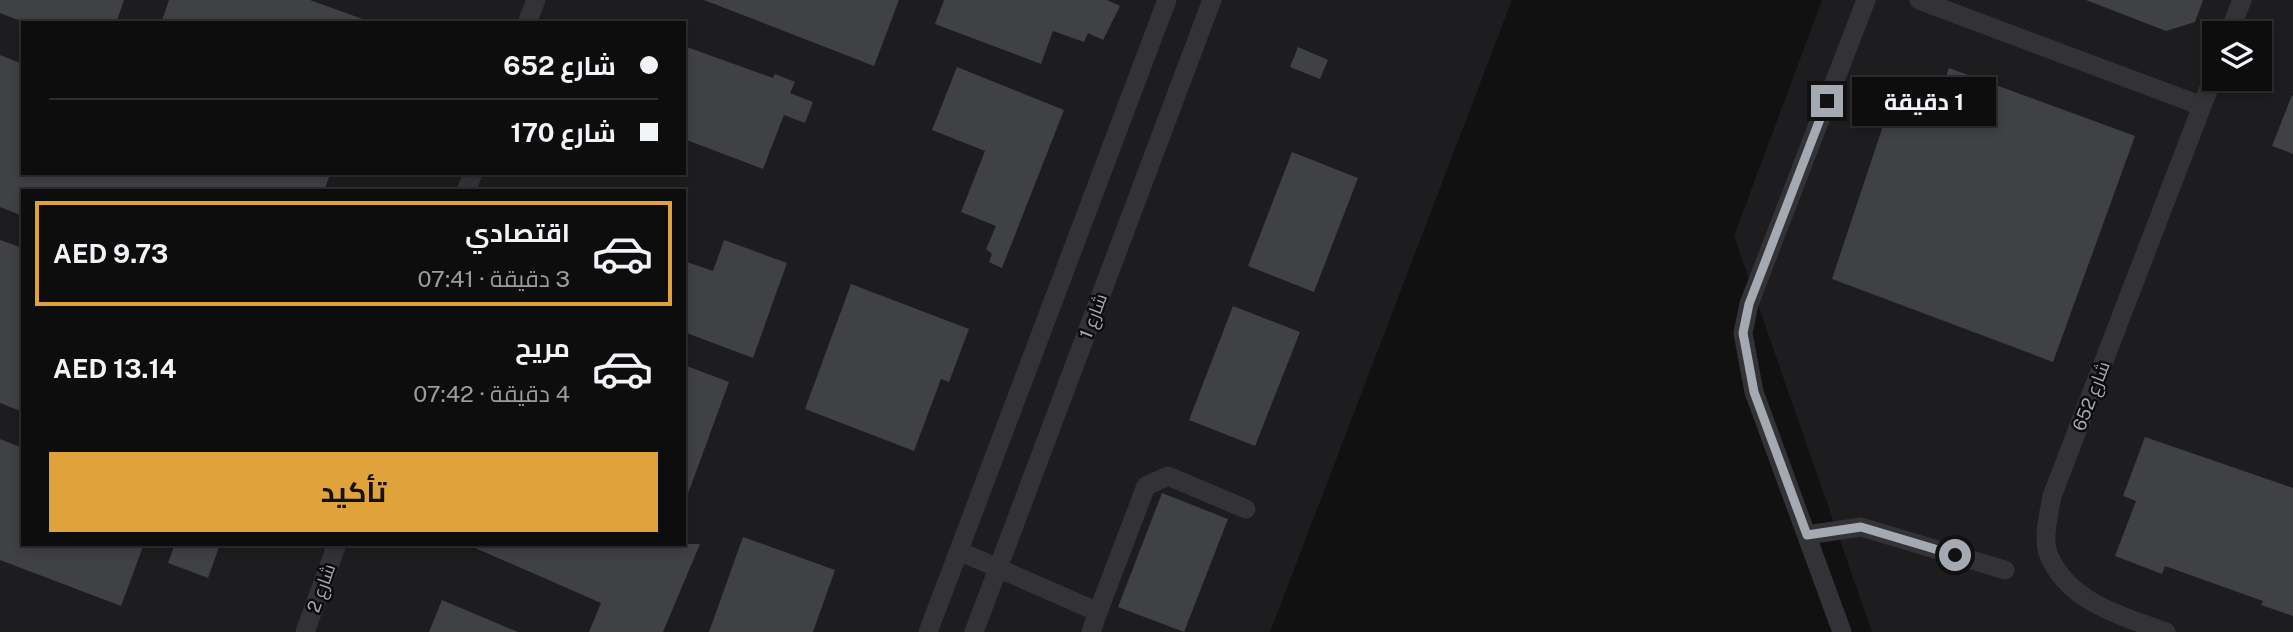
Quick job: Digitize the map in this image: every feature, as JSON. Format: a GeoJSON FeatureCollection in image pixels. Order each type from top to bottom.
{"type":"FeatureCollection","features":[{"type":"Feature","properties":{"kind":"street"},"geometry":{"type":"LineString","coordinates":[[528,21],[536,0]]}},
{"type":"Feature","properties":{"kind":"street"},"geometry":{"type":"LineString","coordinates":[[928,632],[1167,0]]}},
{"type":"Feature","properties":{"kind":"street","name":"شارع 1"},"geometry":{"type":"LineString","coordinates":[[974,632],[1212,0]]}},
{"type":"Feature","properties":{"kind":"street"},"geometry":{"type":"LineString","coordinates":[[1842,632],[1754,392],[1743,333],[1749,304],[1866,0]]}},
{"type":"Feature","properties":{"kind":"street"},"geometry":{"type":"LineString","coordinates":[[1919,0],[2202,106]]}},
{"type":"Feature","properties":{"kind":"street"},"geometry":{"type":"LineString","coordinates":[[2234,21],[2242,0]]}},
{"type":"Feature","properties":{"kind":"street","name":"شارع 652"},"geometry":{"type":"LineString","coordinates":[[2166,632],[2098,607],[2068,585],[2048,555],[2047,526],[2052,496],[2208,91]]}},
{"type":"Feature","properties":{"kind":"street"},"geometry":{"type":"LineString","coordinates":[[1091,632],[1146,486],[1168,476],[1246,509]]}},
{"type":"Feature","properties":{"kind":"street"},"geometry":{"type":"LineString","coordinates":[[1807,535],[1861,527],[2005,570]]}},
{"type":"Feature","properties":{"kind":"street","name":"شارع 2"},"geometry":{"type":"LineString","coordinates":[[305,632],[336,546]]}},
{"type":"Feature","properties":{"kind":"street"},"geometry":{"type":"LineString","coordinates":[[959,551],[1098,612]]}},
{"type":"Feature","properties":{"kind":"shaded area"},"geometry":{"type":"Polygon","coordinates":[[[0,0],[1512,0],[1270,632],[0,632],[0,0]]]}},
{"type":"Feature","properties":{"kind":"shaded area"},"geometry":{"type":"Polygon","coordinates":[[[1822,0],[2293,0],[2293,632],[1872,632],[1734,236],[1822,0]]]}},
{"type":"Feature","properties":{"kind":"building"},"geometry":{"type":"Polygon","coordinates":[[[0,0],[124,0],[117,21],[21,21],[0,13],[0,0]]]}},
{"type":"Feature","properties":{"kind":"building"},"geometry":{"type":"Polygon","coordinates":[[[169,0],[310,0],[368,21],[162,21],[169,0]]]}},
{"type":"Feature","properties":{"kind":"building"},"geometry":{"type":"Polygon","coordinates":[[[704,0],[899,0],[874,66],[704,0]]]}},
{"type":"Feature","properties":{"kind":"building"},"geometry":{"type":"Polygon","coordinates":[[[944,0],[1107,0],[1120,6],[1103,40],[1088,33],[1084,42],[1053,31],[1041,64],[935,24],[944,0]]]}},
{"type":"Feature","properties":{"kind":"building"},"geometry":{"type":"Polygon","coordinates":[[[2086,0],[2203,0],[2195,22],[2166,31],[2086,0]]]}},
{"type":"Feature","properties":{"kind":"building"},"geometry":{"type":"Polygon","coordinates":[[[686,47],[773,78],[775,74],[795,82],[790,93],[813,102],[805,123],[784,115],[763,169],[686,140],[686,47]]]}},
{"type":"Feature","properties":{"kind":"building"},"geometry":{"type":"Polygon","coordinates":[[[1298,47],[1328,60],[1320,79],[1290,67],[1298,47]]]}},
{"type":"Feature","properties":{"kind":"building"},"geometry":{"type":"Polygon","coordinates":[[[0,55],[21,63],[21,175],[329,177],[325,189],[21,189],[21,215],[0,207],[0,55]]]}},
{"type":"Feature","properties":{"kind":"building"},"geometry":{"type":"Polygon","coordinates":[[[957,67],[1064,110],[1002,268],[989,262],[992,254],[986,249],[996,226],[961,212],[985,151],[932,130],[957,67]]]}},
{"type":"Feature","properties":{"kind":"building"},"geometry":{"type":"Polygon","coordinates":[[[1949,68],[2135,136],[2053,362],[1832,279],[1890,105],[1930,120],[1949,68]]]}},
{"type":"Feature","properties":{"kind":"building"},"geometry":{"type":"Polygon","coordinates":[[[2293,96],[2293,154],[2272,146],[2293,96]]]}},
{"type":"Feature","properties":{"kind":"building"},"geometry":{"type":"Polygon","coordinates":[[[1292,152],[1358,178],[1314,292],[1248,266],[1292,152]]]}},
{"type":"Feature","properties":{"kind":"building"},"geometry":{"type":"Polygon","coordinates":[[[0,240],[21,247],[21,411],[0,403],[0,240]]]}},
{"type":"Feature","properties":{"kind":"building"},"geometry":{"type":"Polygon","coordinates":[[[724,240],[787,263],[753,358],[686,333],[686,262],[713,271],[724,240]]]}},
{"type":"Feature","properties":{"kind":"building"},"geometry":{"type":"Polygon","coordinates":[[[851,284],[969,329],[949,382],[941,379],[914,451],[805,409],[851,284]]]}},
{"type":"Feature","properties":{"kind":"building"},"geometry":{"type":"Polygon","coordinates":[[[1233,306],[1300,332],[1255,446],[1189,420],[1233,306]]]}},
{"type":"Feature","properties":{"kind":"building"},"geometry":{"type":"Polygon","coordinates":[[[686,366],[729,382],[686,499],[686,366]]]}},
{"type":"Feature","properties":{"kind":"building"},"geometry":{"type":"Polygon","coordinates":[[[2145,437],[2293,488],[2293,616],[2261,605],[2263,601],[2165,566],[2162,574],[2115,556],[2136,501],[2123,496],[2145,437]]]}},
{"type":"Feature","properties":{"kind":"building"},"geometry":{"type":"Polygon","coordinates":[[[0,439],[21,447],[21,546],[143,546],[121,606],[0,560],[0,439]]]}},
{"type":"Feature","properties":{"kind":"building"},"geometry":{"type":"Polygon","coordinates":[[[1162,493],[1228,519],[1184,632],[1118,607],[1162,493]]]}},
{"type":"Feature","properties":{"kind":"building"},"geometry":{"type":"Polygon","coordinates":[[[743,537],[835,570],[813,632],[709,632],[743,537]]]}},
{"type":"Feature","properties":{"kind":"building"},"geometry":{"type":"Polygon","coordinates":[[[700,544],[663,632],[589,632],[601,603],[471,546],[700,544]]]}},
{"type":"Feature","properties":{"kind":"building"},"geometry":{"type":"Polygon","coordinates":[[[174,546],[219,546],[208,578],[168,563],[174,546]]]}},
{"type":"Feature","properties":{"kind":"building"},"geometry":{"type":"Polygon","coordinates":[[[442,600],[518,632],[429,632],[442,600]]]}},
{"type":"Feature","properties":{"kind":"route"},"geometry":{"type":"LineString","coordinates":[[1827,101],[1749,304],[1743,333],[1754,392],[1807,535],[1861,527],[1955,555]]}}]}
